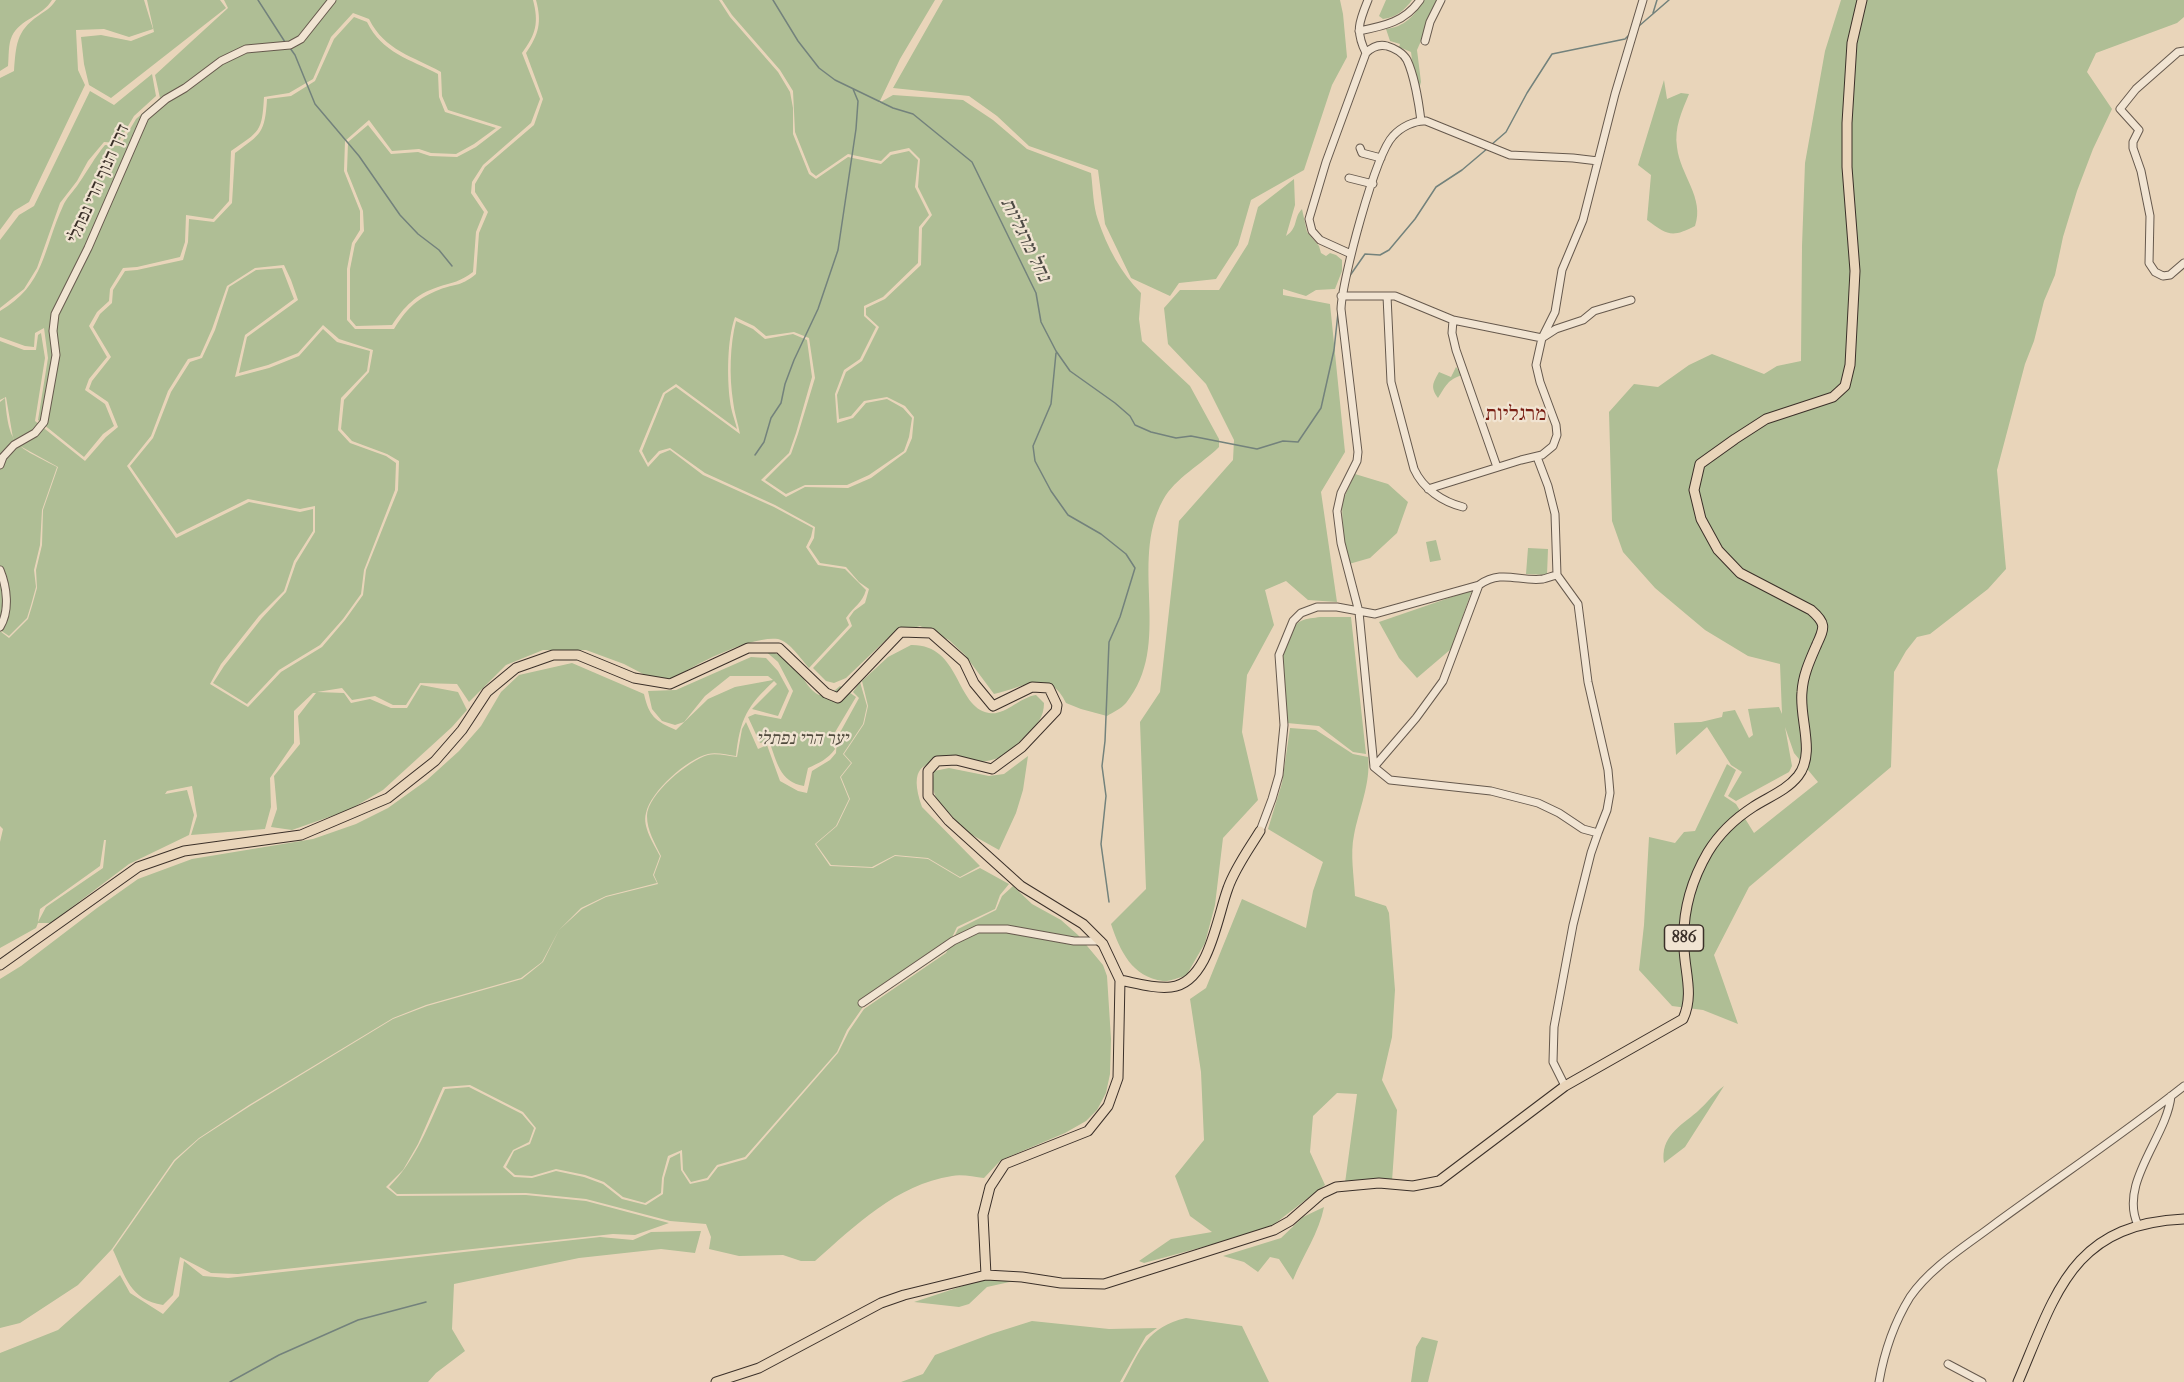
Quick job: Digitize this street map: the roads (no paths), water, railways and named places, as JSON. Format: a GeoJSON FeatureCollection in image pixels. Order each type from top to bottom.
{"type":"FeatureCollection","features":[{"type":"Feature","properties":{"kind":"main road","name":"886"},"geometry":{"type":"LineString","coordinates":[[716,1382],[759,1368],[881,1304],[904,1295],[986,1275],[1022,1276],[1061,1283],[1104,1284],[1274,1230],[1290,1221],[1321,1194],[1336,1187],[1379,1183],[1413,1186],[1439,1181],[1565,1086],[1683,1019],[1690,994],[1684,947],[1685,918],[1690,895],[1709,851],[1723,833],[1744,813],[1791,783],[1805,762],[1802,684],[1823,629],[1821,618],[1811,610],[1740,573],[1718,550],[1701,519],[1694,490],[1700,464],[1735,439],[1766,419],[1833,397],[1845,386],[1850,365],[1855,271],[1847,167],[1847,123],[1852,44],[1862,0]]}},
{"type":"Feature","properties":{"kind":"main road"},"geometry":{"type":"LineString","coordinates":[[0,965],[138,867],[184,851],[301,835],[388,798],[435,761],[462,730],[488,692],[516,668],[553,655],[578,655],[634,678],[670,684],[748,648],[779,648],[826,693],[838,698],[901,632],[931,633],[964,663],[974,682],[993,706],[1032,687],[1049,688],[1057,705],[1056,711],[1022,747],[992,769],[956,760],[938,761],[928,771],[928,796],[949,821],[1021,885],[1083,924],[1101,941],[1120,980],[1118,1078],[1108,1106],[1088,1131],[1005,1164],[990,1187],[982,1215],[986,1275]]}},
{"type":"Feature","properties":{"kind":"main road"},"geometry":{"type":"LineString","coordinates":[[1120,980],[1171,987],[1182,984],[1192,976],[1209,949],[1228,886],[1260,831]]}},
{"type":"Feature","properties":{"kind":"main road"},"geometry":{"type":"LineString","coordinates":[[2018,1382],[2039,1331],[2071,1271],[2096,1246],[2120,1231],[2138,1225],[2184,1220]]}},
{"type":"Feature","properties":{"kind":"street","name":"דרך הנוף הרי נפתלי"},"geometry":{"type":"LineString","coordinates":[[0,465],[3,457],[14,445],[35,433],[44,422],[56,355],[53,331],[54,314],[88,248],[145,117],[166,99],[221,61],[246,49],[290,45],[301,39],[332,0]]}},
{"type":"Feature","properties":{"kind":"street"},"geometry":{"type":"LineString","coordinates":[[1366,53],[1359,40],[1359,21],[1368,0]]}},
{"type":"Feature","properties":{"kind":"street"},"geometry":{"type":"LineString","coordinates":[[1359,31],[1395,23],[1410,14],[1420,0]]}},
{"type":"Feature","properties":{"kind":"street"},"geometry":{"type":"LineString","coordinates":[[1425,41],[1430,22],[1441,0]]}},
{"type":"Feature","properties":{"kind":"street"},"geometry":{"type":"LineString","coordinates":[[1428,489],[1537,457],[1553,446],[1557,435],[1556,424],[1536,365],[1542,338],[1555,312],[1562,270],[1582,220],[1643,0]]}},
{"type":"Feature","properties":{"kind":"street"},"geometry":{"type":"LineString","coordinates":[[1351,254],[1320,240],[1312,231],[1309,219],[1326,162],[1366,53],[1371,48],[1385,45],[1402,54],[1407,60],[1418,98],[1421,121]]}},
{"type":"Feature","properties":{"kind":"street"},"geometry":{"type":"LineString","coordinates":[[2184,51],[2178,52],[2136,89],[2120,109],[2139,130],[2133,142],[2133,148],[2141,171],[2150,216],[2149,263],[2155,272],[2163,276],[2170,274],[2184,263]]}},
{"type":"Feature","properties":{"kind":"street"},"geometry":{"type":"LineString","coordinates":[[1598,161],[1510,155],[1459,133],[1421,121],[1407,126],[1393,136],[1381,158],[1372,184],[1341,296],[1343,332],[1358,452],[1353,470],[1341,494],[1337,511],[1341,543],[1359,612],[1374,767],[1390,780],[1491,791],[1527,799],[1549,807],[1582,830],[1598,833]]}},
{"type":"Feature","properties":{"kind":"street"},"geometry":{"type":"LineString","coordinates":[[1360,148],[1365,155],[1381,158]]}},
{"type":"Feature","properties":{"kind":"street"},"geometry":{"type":"LineString","coordinates":[[1349,177],[1372,184]]}},
{"type":"Feature","properties":{"kind":"street"},"geometry":{"type":"LineString","coordinates":[[1341,296],[1387,296],[1404,299],[1453,321],[1542,338],[1556,329],[1583,320],[1594,311],[1631,300]]}},
{"type":"Feature","properties":{"kind":"street"},"geometry":{"type":"LineString","coordinates":[[1387,296],[1391,382],[1414,469],[1419,480],[1428,489],[1452,504],[1463,507]]}},
{"type":"Feature","properties":{"kind":"street"},"geometry":{"type":"LineString","coordinates":[[1453,321],[1452,333],[1456,350],[1497,467]]}},
{"type":"Feature","properties":{"kind":"street"},"geometry":{"type":"LineString","coordinates":[[1537,457],[1555,514],[1557,575],[1578,604],[1588,682],[1608,770],[1609,801],[1591,853],[1573,925],[1554,1027],[1553,1062],[1565,1086]]}},
{"type":"Feature","properties":{"kind":"street"},"geometry":{"type":"LineString","coordinates":[[0,570],[6,584],[5,619],[0,627]]}},
{"type":"Feature","properties":{"kind":"street"},"geometry":{"type":"LineString","coordinates":[[1260,831],[1279,776],[1284,725],[1279,655],[1288,630],[1298,615],[1312,608],[1328,607],[1375,614],[1479,585],[1492,578],[1512,576],[1541,580],[1557,575]]}},
{"type":"Feature","properties":{"kind":"street"},"geometry":{"type":"LineString","coordinates":[[1374,767],[1416,718],[1443,681],[1479,585]]}},
{"type":"Feature","properties":{"kind":"street"},"geometry":{"type":"LineString","coordinates":[[862,1003],[953,941],[978,930],[1007,929],[1074,941],[1101,941]]}},
{"type":"Feature","properties":{"kind":"street"},"geometry":{"type":"LineString","coordinates":[[1879,1382],[1882,1359],[1896,1324],[1911,1297],[1936,1269],[2184,1086]]}},
{"type":"Feature","properties":{"kind":"street"},"geometry":{"type":"LineString","coordinates":[[2138,1225],[2134,1211],[2136,1189],[2146,1159],[2166,1118],[2171,1096]]}},
{"type":"Feature","properties":{"kind":"street"},"geometry":{"type":"LineString","coordinates":[[1948,1364],[1982,1382]]}},
{"type":"Feature","properties":{"kind":"waterway"},"geometry":{"type":"LineString","coordinates":[[258,0],[285,42]]}},
{"type":"Feature","properties":{"kind":"waterway","name":"נחל מרגליות"},"geometry":{"type":"LineString","coordinates":[[773,0],[798,41],[819,68],[835,80],[893,108],[913,114],[972,162],[1036,293],[1041,322],[1056,351],[1070,371],[1115,403],[1130,416],[1135,425],[1151,432],[1176,438],[1191,436],[1257,449],[1283,441],[1298,442],[1321,408],[1334,350],[1338,313]]}},
{"type":"Feature","properties":{"kind":"waterway"},"geometry":{"type":"LineString","coordinates":[[1653,13],[1657,0]]}},
{"type":"Feature","properties":{"kind":"waterway"},"geometry":{"type":"LineString","coordinates":[[1639,26],[1669,0]]}},
{"type":"Feature","properties":{"kind":"waterway"},"geometry":{"type":"LineString","coordinates":[[1491,145],[1506,132],[1552,54],[1625,39],[1629,35]]}},
{"type":"Feature","properties":{"kind":"waterway"},"geometry":{"type":"LineString","coordinates":[[290,48],[315,104],[359,156],[400,215],[418,234],[439,250],[452,266]]}},
{"type":"Feature","properties":{"kind":"waterway"},"geometry":{"type":"LineString","coordinates":[[755,455],[764,442],[771,418],[781,403],[785,384],[818,309],[838,250],[856,129],[858,101],[853,89]]}},
{"type":"Feature","properties":{"kind":"waterway"},"geometry":{"type":"LineString","coordinates":[[1349,277],[1365,254],[1380,255],[1389,250],[1415,219],[1436,187],[1462,170],[1488,148]]}},
{"type":"Feature","properties":{"kind":"waterway"},"geometry":{"type":"LineString","coordinates":[[1056,353],[1051,404],[1033,446],[1035,461],[1051,491],[1068,515],[1101,534],[1126,554],[1135,568],[1120,617],[1109,642],[1102,766],[1106,796],[1101,844],[1109,902]]}},
{"type":"Feature","properties":{"kind":"waterway"},"geometry":{"type":"LineString","coordinates":[[230,1382],[279,1355],[358,1320],[426,1302]]}},
{"type":"Feature","properties":{"kind":"district","name":"מרגליות"},"geometry":{"type":"Point","coordinates":[1516,415]}},
{"type":"Feature","properties":{"kind":"park label","name":"יער הרי נפתלי"},"geometry":{"type":"Point","coordinates":[802,740]}}]}
